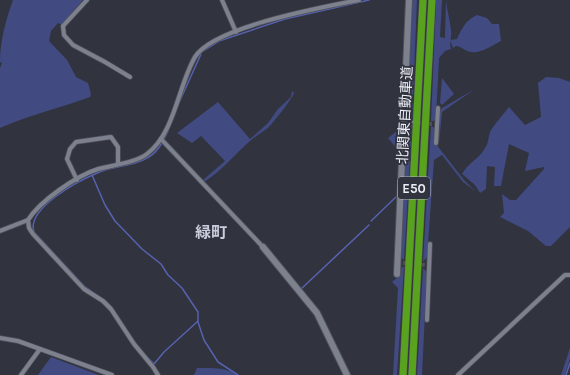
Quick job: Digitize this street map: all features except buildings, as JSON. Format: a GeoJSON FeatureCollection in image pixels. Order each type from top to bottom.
{"type":"FeatureCollection","features":[{"type":"Feature","properties":{"kind":"highway","name":"北関東自動車道"},"geometry":{"type":"LineString","coordinates":[[403,375],[423,0]]}},
{"type":"Feature","properties":{"kind":"highway","name":"北関東自動車道"},"geometry":{"type":"LineString","coordinates":[[412,375],[432,0]]}},
{"type":"Feature","properties":{"kind":"street"},"geometry":{"type":"LineString","coordinates":[[87,0],[63,26],[64,35],[73,45],[130,77]]}},
{"type":"Feature","properties":{"kind":"street"},"geometry":{"type":"LineString","coordinates":[[222,0],[236,32]]}},
{"type":"Feature","properties":{"kind":"street"},"geometry":{"type":"LineString","coordinates":[[0,230],[28,220],[50,196],[96,170],[142,157],[161,139],[195,57],[211,42],[287,14],[359,0]]}},
{"type":"Feature","properties":{"kind":"street"},"geometry":{"type":"LineString","coordinates":[[397,274],[400,263],[403,125],[409,0]]}},
{"type":"Feature","properties":{"kind":"street"},"geometry":{"type":"LineString","coordinates":[[436,143],[434,124],[438,108]]}},
{"type":"Feature","properties":{"kind":"street"},"geometry":{"type":"LineString","coordinates":[[403,125],[411,122]]}},
{"type":"Feature","properties":{"kind":"street"},"geometry":{"type":"LineString","coordinates":[[77,180],[67,159],[70,149],[76,142],[111,138],[118,146],[118,164]]}},
{"type":"Feature","properties":{"kind":"street"},"geometry":{"type":"LineString","coordinates":[[161,139],[263,247],[316,313],[347,375]]}},
{"type":"Feature","properties":{"kind":"street"},"geometry":{"type":"LineString","coordinates":[[28,220],[29,228],[33,234],[78,282],[104,301],[111,309],[134,344],[158,375]]}},
{"type":"Feature","properties":{"kind":"street"},"geometry":{"type":"LineString","coordinates":[[427,320],[427,265],[430,244]]}},
{"type":"Feature","properties":{"kind":"street"},"geometry":{"type":"LineString","coordinates":[[458,375],[539,298],[565,275],[570,275]]}},
{"type":"Feature","properties":{"kind":"street"},"geometry":{"type":"LineString","coordinates":[[0,338],[18,341],[112,375]]}},
{"type":"Feature","properties":{"kind":"street"},"geometry":{"type":"LineString","coordinates":[[21,375],[40,349]]}},
{"type":"Feature","properties":{"kind":"shaded area"},"geometry":{"type":"Polygon","coordinates":[[[13,0],[83,0],[62,25],[58,23],[51,31],[49,41],[67,60],[76,77],[88,83],[91,94],[90,97],[22,119],[0,128],[0,68],[2,63],[0,62],[1,46],[6,22],[13,0]]]}},
{"type":"Feature","properties":{"kind":"shaded area"},"geometry":{"type":"Polygon","coordinates":[[[412,0],[417,0],[412,121],[407,118],[412,0]]]}},
{"type":"Feature","properties":{"kind":"shaded area"},"geometry":{"type":"Polygon","coordinates":[[[436,0],[442,0],[440,37],[445,38],[446,0],[451,30],[451,49],[445,51],[439,58],[436,118],[434,121],[431,121],[436,0]]]}},
{"type":"Feature","properties":{"kind":"shaded area"},"geometry":{"type":"Polygon","coordinates":[[[477,15],[487,18],[492,24],[499,24],[501,41],[478,52],[469,51],[458,46],[453,48],[450,40],[457,39],[464,25],[477,15]]]}},
{"type":"Feature","properties":{"kind":"shaded area"},"geometry":{"type":"Polygon","coordinates":[[[546,77],[559,78],[570,82],[570,227],[551,246],[546,246],[528,231],[500,217],[504,213],[502,194],[510,200],[516,200],[544,169],[544,167],[525,171],[529,153],[509,144],[501,186],[494,186],[495,167],[487,166],[486,189],[480,193],[475,185],[462,174],[467,167],[483,152],[491,130],[509,107],[525,125],[541,117],[538,83],[546,77]]]}},
{"type":"Feature","properties":{"kind":"shaded area"},"geometry":{"type":"Polygon","coordinates":[[[442,78],[454,94],[442,105],[440,103],[442,78]]]}},
{"type":"Feature","properties":{"kind":"shaded area"},"geometry":{"type":"Polygon","coordinates":[[[475,89],[442,112],[439,143],[440,111],[442,108],[475,89]]]}},
{"type":"Feature","properties":{"kind":"shaded area"},"geometry":{"type":"Polygon","coordinates":[[[292,91],[294,93],[290,100],[268,128],[250,141],[223,168],[204,182],[203,180],[225,161],[201,136],[192,143],[177,133],[218,102],[250,139],[268,123],[278,109],[291,97],[292,91]]]}},
{"type":"Feature","properties":{"kind":"shaded area"},"geometry":{"type":"Polygon","coordinates":[[[410,124],[412,125],[404,260],[401,257],[407,127],[410,124]]]}},
{"type":"Feature","properties":{"kind":"shaded area"},"geometry":{"type":"Polygon","coordinates":[[[431,126],[435,128],[436,144],[464,180],[475,191],[463,182],[442,155],[434,160],[427,257],[423,262],[431,126]]]}},
{"type":"Feature","properties":{"kind":"shaded area"},"geometry":{"type":"Polygon","coordinates":[[[397,131],[399,134],[398,150],[388,138],[397,131]]]}},
{"type":"Feature","properties":{"kind":"shaded area"},"geometry":{"type":"Polygon","coordinates":[[[402,267],[404,267],[397,375],[393,375],[398,288],[392,282],[399,276],[402,267]]]}},
{"type":"Feature","properties":{"kind":"shaded area"},"geometry":{"type":"Polygon","coordinates":[[[423,268],[427,272],[422,375],[417,375],[423,268]]]}},
{"type":"Feature","properties":{"kind":"shaded area"},"geometry":{"type":"Polygon","coordinates":[[[570,348],[570,359],[565,375],[561,375],[570,348]]]}},
{"type":"Feature","properties":{"kind":"shaded area"},"geometry":{"type":"Polygon","coordinates":[[[51,357],[99,375],[38,375],[51,357]]]}},
{"type":"Feature","properties":{"kind":"shaded area"},"geometry":{"type":"Polygon","coordinates":[[[197,368],[223,369],[237,375],[194,375],[197,368]]]}},
{"type":"Feature","properties":{"kind":"waterway"},"geometry":{"type":"LineString","coordinates":[[203,51],[219,41],[285,19],[369,0]]}},
{"type":"Feature","properties":{"kind":"waterway"},"geometry":{"type":"LineString","coordinates":[[178,105],[201,54]]}},
{"type":"Feature","properties":{"kind":"waterway"},"geometry":{"type":"LineString","coordinates":[[94,293],[84,286],[34,232],[34,223],[38,214],[45,205],[55,197],[77,183],[101,171],[133,164],[149,157],[159,147],[168,131]]}},
{"type":"Feature","properties":{"kind":"waterway"},"geometry":{"type":"LineString","coordinates":[[92,175],[105,205],[115,221],[142,249],[161,264],[168,275],[182,288],[198,312],[198,322],[204,340],[218,362],[238,375]]}},
{"type":"Feature","properties":{"kind":"waterway"},"geometry":{"type":"LineString","coordinates":[[371,221],[396,197]]}},
{"type":"Feature","properties":{"kind":"waterway"},"geometry":{"type":"LineString","coordinates":[[301,289],[369,225]]}},
{"type":"Feature","properties":{"kind":"waterway"},"geometry":{"type":"LineString","coordinates":[[149,359],[154,364],[164,352],[198,321]]}},
{"type":"Feature","properties":{"kind":"waterway"},"geometry":{"type":"LineString","coordinates":[[566,375],[570,363]]}},
{"type":"Feature","properties":{"kind":"tunnel"},"geometry":{"type":"LineString","coordinates":[[411,122],[432,124]]}},
{"type":"Feature","properties":{"kind":"tunnel"},"geometry":{"type":"LineString","coordinates":[[403,263],[425,265]]}},
{"type":"Feature","properties":{"kind":"district","name":"緑町"},"geometry":{"type":"Point","coordinates":[211,232]}}]}
